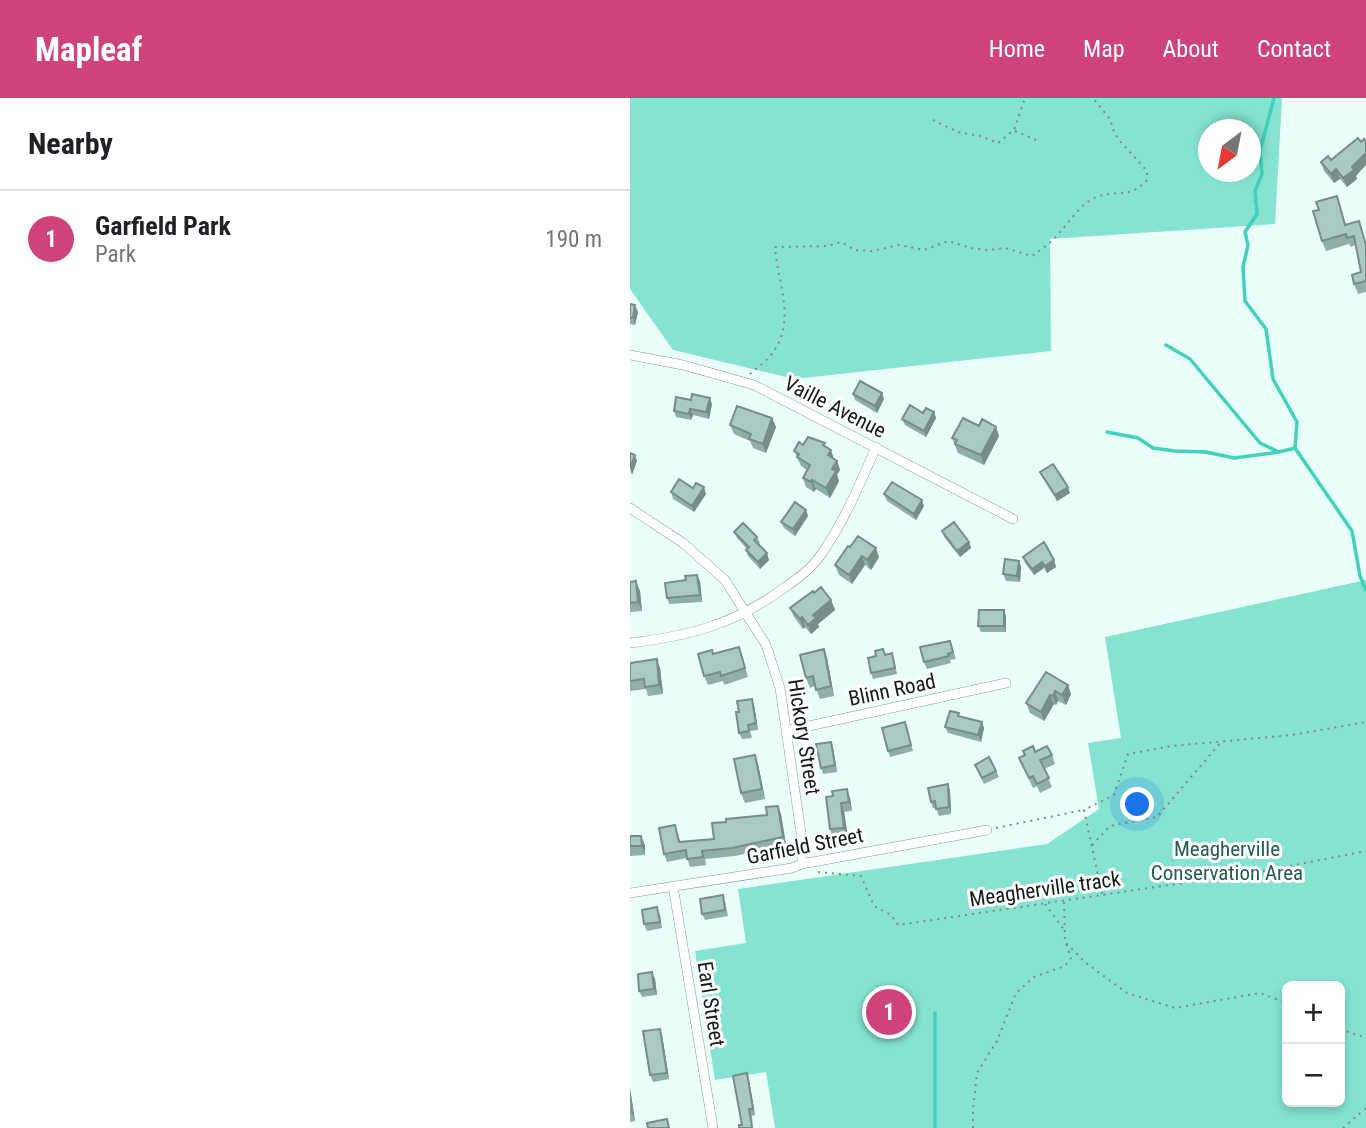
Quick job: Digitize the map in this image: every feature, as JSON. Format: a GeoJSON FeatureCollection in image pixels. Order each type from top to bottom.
{"type":"FeatureCollection","features":[{"type":"Feature","properties":{"kind":"street","name":"Vaille Avenue"},"geometry":{"type":"LineString","coordinates":[[630,355],[684,365],[745,383],[793,404],[1013,519]]}},
{"type":"Feature","properties":{"kind":"street"},"geometry":{"type":"LineString","coordinates":[[630,643],[694,633],[747,613],[803,575],[819,558],[845,513],[876,447]]}},
{"type":"Feature","properties":{"kind":"street","name":"Hickory Street"},"geometry":{"type":"LineString","coordinates":[[630,508],[683,543],[724,580],[766,646],[780,688],[802,840],[802,864]]}},
{"type":"Feature","properties":{"kind":"street","name":"Blinn Road"},"geometry":{"type":"LineString","coordinates":[[786,731],[1006,682]]}},
{"type":"Feature","properties":{"kind":"street","name":"Garfield Street"},"geometry":{"type":"LineString","coordinates":[[630,892],[792,868],[987,830]]}},
{"type":"Feature","properties":{"kind":"street","name":"Earl Street"},"geometry":{"type":"LineString","coordinates":[[673,886],[713,1128]]}},
{"type":"Feature","properties":{"kind":"path"},"geometry":{"type":"LineString","coordinates":[[933,120],[958,132],[981,136],[998,143],[1014,130],[1025,98]]}},
{"type":"Feature","properties":{"kind":"path"},"geometry":{"type":"LineString","coordinates":[[745,383],[750,374],[775,350],[782,331],[786,307],[775,247],[827,246],[841,242],[855,250],[872,251],[899,245],[924,250],[948,241],[987,250],[1005,248],[1031,256],[1061,232],[1069,220],[1096,197],[1126,194],[1139,188],[1147,180],[1147,171],[1119,140],[1110,119],[1093,98]]}},
{"type":"Feature","properties":{"kind":"path"},"geometry":{"type":"LineString","coordinates":[[1014,130],[1036,140]]}},
{"type":"Feature","properties":{"kind":"path"},"geometry":{"type":"LineString","coordinates":[[987,830],[1084,810],[1114,795],[1128,754],[1172,746],[1293,735],[1366,722]]}},
{"type":"Feature","properties":{"kind":"path"},"geometry":{"type":"LineString","coordinates":[[1092,846],[1110,826],[1157,817],[1222,741]]}},
{"type":"Feature","properties":{"kind":"path"},"geometry":{"type":"LineString","coordinates":[[1084,810],[1102,895]]}},
{"type":"Feature","properties":{"kind":"path","name":"Meagherville track"},"geometry":{"type":"LineString","coordinates":[[816,873],[861,876],[874,906],[891,915],[898,925],[1264,871],[1366,851]]}},
{"type":"Feature","properties":{"kind":"path"},"geometry":{"type":"LineString","coordinates":[[974,1128],[976,1073],[997,1041],[1016,993],[1034,976],[1065,966],[1070,958],[1065,942],[1064,901]]}},
{"type":"Feature","properties":{"kind":"path"},"geometry":{"type":"LineString","coordinates":[[1045,903],[1065,931]]}},
{"type":"Feature","properties":{"kind":"path"},"geometry":{"type":"LineString","coordinates":[[1065,942],[1086,963],[1127,993],[1175,1009],[1260,993],[1282,1001]]}},
{"type":"Feature","properties":{"kind":"path"},"geometry":{"type":"LineString","coordinates":[[1345,1031],[1366,1038]]}},
{"type":"Feature","properties":{"kind":"path"},"geometry":{"type":"LineString","coordinates":[[1343,1128],[1366,1108]]}},
{"type":"Feature","properties":{"kind":"green space"},"geometry":{"type":"Polygon","coordinates":[[[630,98],[1282,98],[1275,224],[1050,239],[1051,351],[794,379],[673,350],[630,289],[630,98]]]}},
{"type":"Feature","properties":{"kind":"green space","name":"Meagherville Conservation Area"},"geometry":{"type":"Polygon","coordinates":[[[1366,580],[1366,1128],[775,1128],[766,1072],[715,1080],[695,951],[746,943],[738,889],[1047,844],[1099,809],[1088,743],[1121,738],[1105,637],[1366,580]]]}},
{"type":"Feature","properties":{"kind":"building"},"geometry":{"type":"Polygon","coordinates":[[[1358,138],[1361,142],[1364,139],[1366,142],[1366,153],[1352,167],[1354,170],[1343,178],[1336,169],[1331,174],[1321,162],[1328,156],[1331,160],[1358,138]]]}},
{"type":"Feature","properties":{"kind":"building"},"geometry":{"type":"Polygon","coordinates":[[[1337,196],[1345,225],[1359,221],[1366,245],[1366,281],[1354,284],[1352,275],[1361,272],[1354,236],[1347,238],[1346,234],[1322,241],[1313,211],[1319,210],[1316,202],[1337,196]]]}},
{"type":"Feature","properties":{"kind":"building"},"geometry":{"type":"Polygon","coordinates":[[[630,304],[635,305],[633,318],[630,318],[630,304]]]}},
{"type":"Feature","properties":{"kind":"building"},"geometry":{"type":"Polygon","coordinates":[[[860,381],[882,393],[875,406],[853,394],[860,381]]]}},
{"type":"Feature","properties":{"kind":"building"},"geometry":{"type":"Polygon","coordinates":[[[692,394],[710,398],[706,412],[690,409],[689,414],[674,411],[676,397],[691,400],[692,394]]]}},
{"type":"Feature","properties":{"kind":"building"},"geometry":{"type":"Polygon","coordinates":[[[910,405],[923,413],[926,408],[934,412],[924,431],[902,419],[910,405]]]}},
{"type":"Feature","properties":{"kind":"building"},"geometry":{"type":"Polygon","coordinates":[[[737,406],[772,418],[763,444],[749,439],[751,434],[730,425],[737,406]]]}},
{"type":"Feature","properties":{"kind":"building"},"geometry":{"type":"Polygon","coordinates":[[[963,418],[979,426],[982,419],[996,427],[981,455],[955,444],[957,440],[952,438],[963,418]]]}},
{"type":"Feature","properties":{"kind":"building"},"geometry":{"type":"Polygon","coordinates":[[[808,437],[825,443],[823,445],[831,450],[828,455],[837,461],[832,469],[836,471],[826,488],[803,478],[810,465],[797,457],[799,454],[794,451],[799,442],[803,445],[808,437]]]}},
{"type":"Feature","properties":{"kind":"building"},"geometry":{"type":"Polygon","coordinates":[[[630,453],[635,455],[630,468],[630,453]]]}},
{"type":"Feature","properties":{"kind":"building"},"geometry":{"type":"Polygon","coordinates":[[[1053,464],[1068,487],[1055,495],[1040,472],[1053,464]]]}},
{"type":"Feature","properties":{"kind":"building"},"geometry":{"type":"Polygon","coordinates":[[[679,479],[693,488],[696,483],[704,487],[692,506],[671,492],[679,479]]]}},
{"type":"Feature","properties":{"kind":"building"},"geometry":{"type":"Polygon","coordinates":[[[892,482],[922,500],[914,514],[884,494],[892,482]]]}},
{"type":"Feature","properties":{"kind":"building"},"geometry":{"type":"Polygon","coordinates":[[[795,502],[806,510],[793,529],[781,522],[795,502]]]}},
{"type":"Feature","properties":{"kind":"building"},"geometry":{"type":"Polygon","coordinates":[[[954,522],[969,542],[957,551],[942,531],[954,522]]]}},
{"type":"Feature","properties":{"kind":"building"},"geometry":{"type":"Polygon","coordinates":[[[743,523],[757,537],[754,540],[767,553],[758,562],[746,550],[749,547],[734,532],[743,523]]]}},
{"type":"Feature","properties":{"kind":"building"},"geometry":{"type":"Polygon","coordinates":[[[858,536],[876,548],[867,560],[862,556],[849,575],[835,565],[858,536]]]}},
{"type":"Feature","properties":{"kind":"building"},"geometry":{"type":"Polygon","coordinates":[[[1044,542],[1054,560],[1045,566],[1042,562],[1032,569],[1023,557],[1044,542]]]}},
{"type":"Feature","properties":{"kind":"building"},"geometry":{"type":"Polygon","coordinates":[[[1005,559],[1019,561],[1017,576],[1003,574],[1005,559]]]}},
{"type":"Feature","properties":{"kind":"building"},"geometry":{"type":"Polygon","coordinates":[[[697,575],[700,595],[667,598],[665,583],[686,580],[685,576],[697,575]]]}},
{"type":"Feature","properties":{"kind":"building"},"geometry":{"type":"Polygon","coordinates":[[[636,581],[638,602],[630,603],[630,582],[636,581]]]}},
{"type":"Feature","properties":{"kind":"building"},"geometry":{"type":"Polygon","coordinates":[[[821,587],[831,600],[813,615],[816,618],[808,625],[790,608],[821,587]]]}},
{"type":"Feature","properties":{"kind":"building"},"geometry":{"type":"Polygon","coordinates":[[[979,610],[1004,610],[1004,626],[978,626],[979,610]]]}},
{"type":"Feature","properties":{"kind":"building"},"geometry":{"type":"Polygon","coordinates":[[[950,641],[953,652],[948,654],[949,656],[924,662],[920,647],[950,641]]]}},
{"type":"Feature","properties":{"kind":"building"},"geometry":{"type":"Polygon","coordinates":[[[739,647],[745,668],[721,676],[720,672],[704,676],[698,654],[712,650],[713,654],[739,647]]]}},
{"type":"Feature","properties":{"kind":"building"},"geometry":{"type":"Polygon","coordinates":[[[824,649],[831,686],[816,690],[813,676],[806,678],[800,655],[824,649]]]}},
{"type":"Feature","properties":{"kind":"building"},"geometry":{"type":"Polygon","coordinates":[[[883,649],[885,655],[892,653],[895,668],[871,673],[868,658],[876,656],[875,651],[883,649]]]}},
{"type":"Feature","properties":{"kind":"building"},"geometry":{"type":"Polygon","coordinates":[[[657,659],[659,685],[645,687],[644,679],[630,681],[630,663],[657,659]]]}},
{"type":"Feature","properties":{"kind":"building"},"geometry":{"type":"Polygon","coordinates":[[[1046,672],[1068,685],[1062,695],[1055,691],[1053,696],[1050,695],[1041,712],[1026,703],[1046,672]]]}},
{"type":"Feature","properties":{"kind":"building"},"geometry":{"type":"Polygon","coordinates":[[[752,699],[756,723],[748,725],[749,731],[739,733],[737,701],[752,699]]]}},
{"type":"Feature","properties":{"kind":"building"},"geometry":{"type":"Polygon","coordinates":[[[950,711],[959,713],[958,716],[982,722],[978,735],[945,727],[950,711]]]}},
{"type":"Feature","properties":{"kind":"building"},"geometry":{"type":"Polygon","coordinates":[[[905,722],[911,745],[888,751],[882,728],[905,722]]]}},
{"type":"Feature","properties":{"kind":"building"},"geometry":{"type":"Polygon","coordinates":[[[831,742],[835,765],[821,768],[816,744],[831,742]]]}},
{"type":"Feature","properties":{"kind":"building"},"geometry":{"type":"Polygon","coordinates":[[[1033,746],[1035,752],[1047,746],[1052,755],[1040,760],[1049,778],[1037,784],[1033,776],[1029,778],[1019,758],[1025,755],[1023,751],[1033,746]]]}},
{"type":"Feature","properties":{"kind":"building"},"geometry":{"type":"Polygon","coordinates":[[[755,755],[762,789],[741,793],[734,759],[755,755]]]}},
{"type":"Feature","properties":{"kind":"building"},"geometry":{"type":"Polygon","coordinates":[[[989,757],[996,771],[982,778],[975,765],[989,757]]]}},
{"type":"Feature","properties":{"kind":"building"},"geometry":{"type":"Polygon","coordinates":[[[948,784],[949,807],[936,809],[935,801],[931,802],[928,788],[948,784]]]}},
{"type":"Feature","properties":{"kind":"building"},"geometry":{"type":"Polygon","coordinates":[[[847,789],[849,802],[841,803],[844,828],[830,829],[826,797],[833,796],[832,791],[847,789]]]}},
{"type":"Feature","properties":{"kind":"building"},"geometry":{"type":"Polygon","coordinates":[[[778,806],[783,837],[732,848],[702,851],[703,857],[687,859],[686,850],[664,854],[659,828],[675,825],[679,842],[714,839],[712,823],[767,815],[766,807],[778,806]]]}},
{"type":"Feature","properties":{"kind":"building"},"geometry":{"type":"Polygon","coordinates":[[[630,836],[641,836],[642,846],[630,846],[630,836]]]}},
{"type":"Feature","properties":{"kind":"building"},"geometry":{"type":"Polygon","coordinates":[[[723,895],[725,910],[702,914],[700,899],[723,895]]]}},
{"type":"Feature","properties":{"kind":"building"},"geometry":{"type":"Polygon","coordinates":[[[657,907],[660,922],[644,924],[642,910],[657,907]]]}},
{"type":"Feature","properties":{"kind":"building"},"geometry":{"type":"Polygon","coordinates":[[[652,972],[654,989],[639,991],[638,974],[652,972]]]}},
{"type":"Feature","properties":{"kind":"building"},"geometry":{"type":"Polygon","coordinates":[[[660,1029],[667,1073],[650,1075],[643,1031],[660,1029]]]}},
{"type":"Feature","properties":{"kind":"building"},"geometry":{"type":"Polygon","coordinates":[[[747,1073],[753,1109],[749,1109],[752,1128],[739,1128],[739,1125],[742,1125],[733,1076],[747,1073]]]}},
{"type":"Feature","properties":{"kind":"building"},"geometry":{"type":"Polygon","coordinates":[[[667,1119],[669,1128],[648,1128],[647,1123],[667,1119]]]}},
{"type":"Feature","properties":{"kind":"waterway"},"geometry":{"type":"LineString","coordinates":[[1274,98],[1260,151],[1262,174],[1255,191],[1257,214],[1245,232],[1248,245],[1243,267],[1245,301],[1266,329],[1273,379],[1297,422],[1295,448],[1352,531],[1360,576],[1366,590]]}},
{"type":"Feature","properties":{"kind":"waterway"},"geometry":{"type":"LineString","coordinates":[[1166,345],[1190,359],[1260,443],[1279,452],[1295,448]]}},
{"type":"Feature","properties":{"kind":"waterway"},"geometry":{"type":"LineString","coordinates":[[1107,432],[1138,438],[1153,448],[1206,452],[1234,458],[1279,452]]}},
{"type":"Feature","properties":{"kind":"waterway"},"geometry":{"type":"LineString","coordinates":[[935,1013],[935,1128]]}},
{"type":"Feature","properties":{"kind":"place","name":"Garfield Park"},"geometry":{"type":"Point","coordinates":[889,1012]}}]}
